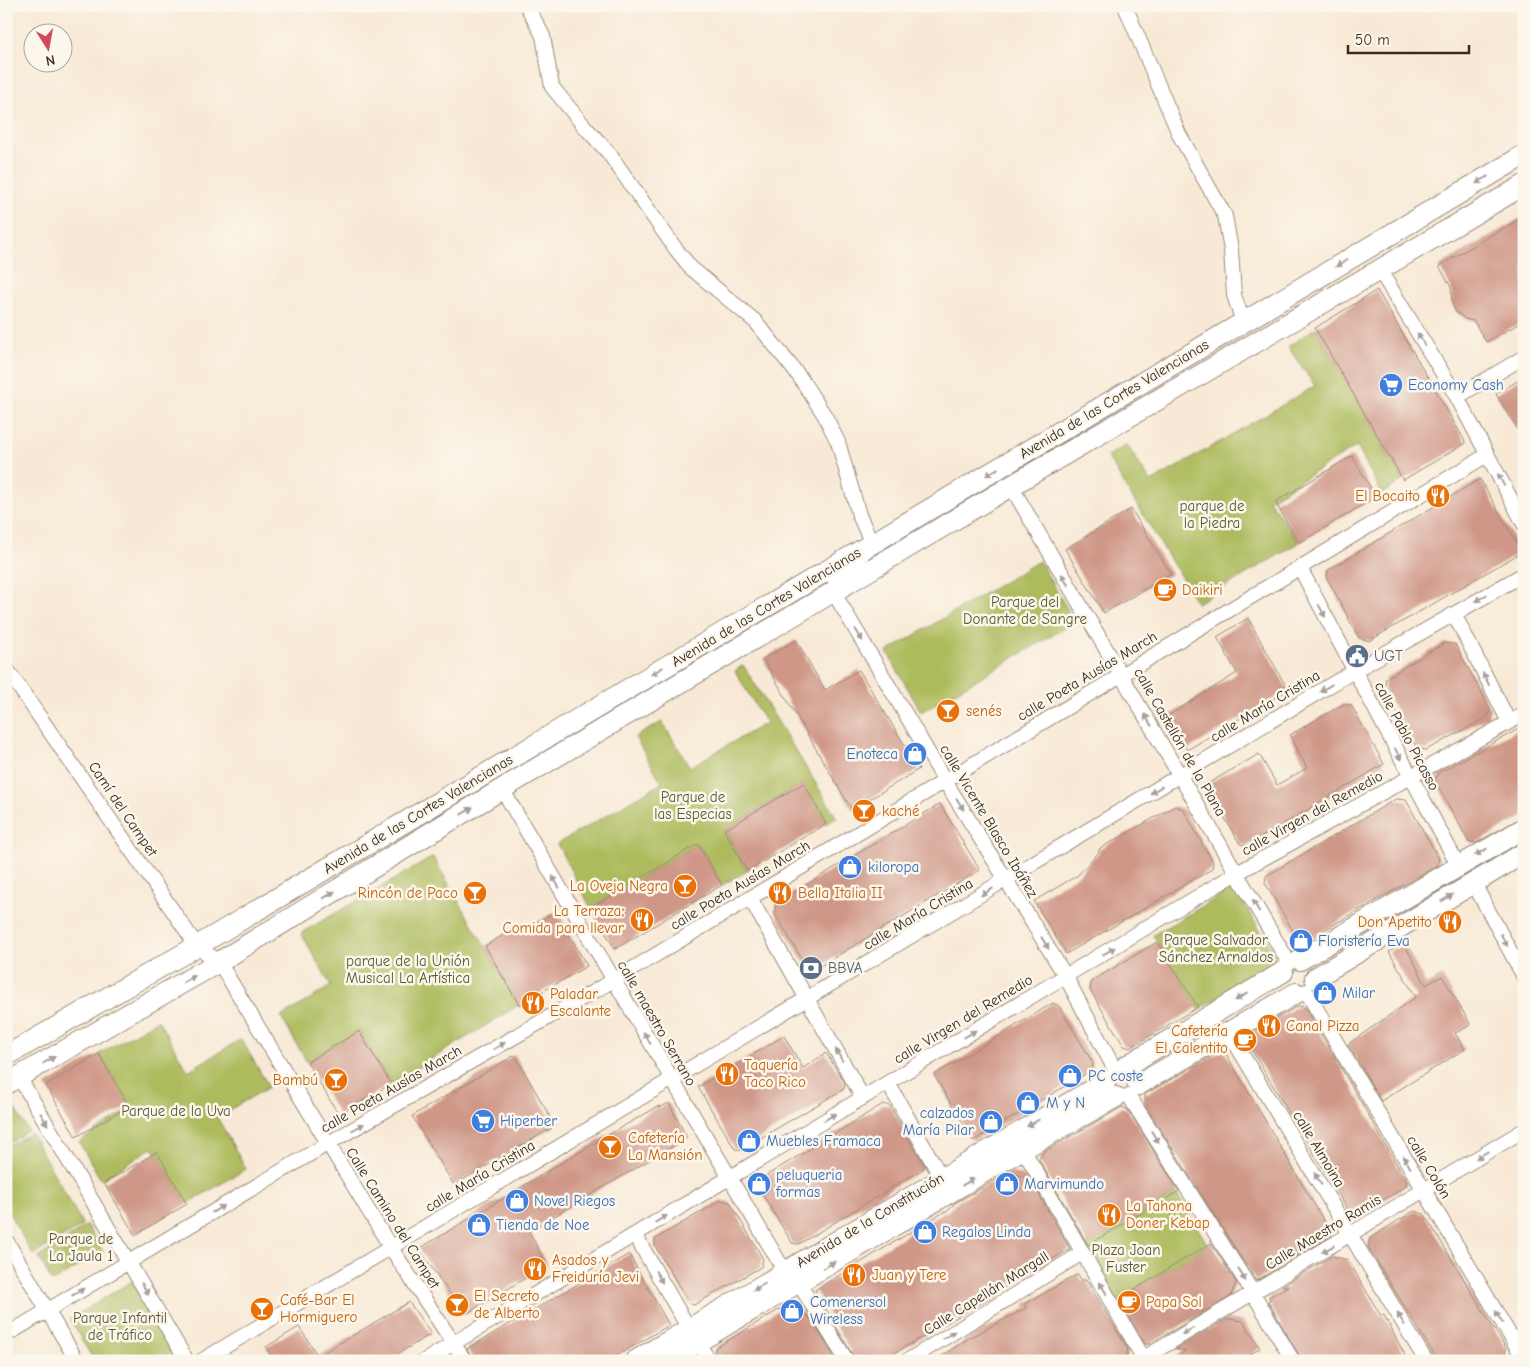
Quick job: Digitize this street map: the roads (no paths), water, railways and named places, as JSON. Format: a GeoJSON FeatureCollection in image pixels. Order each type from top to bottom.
{"type":"FeatureCollection","features":[{"type":"Feature","properties":{"kind":"street"},"geometry":{"type":"LineString","coordinates":[[527,6],[543,36],[552,87],[608,152],[675,248],[692,268],[756,322],[800,376],[825,416],[838,442],[854,498],[872,544],[855,562],[836,577],[834,592]]}},
{"type":"Feature","properties":{"kind":"street"},"geometry":{"type":"LineString","coordinates":[[1125,6],[1179,134],[1225,216],[1231,250],[1234,295],[1243,322]]}},
{"type":"Feature","properties":{"kind":"street","name":"Avenida de las Cortes Valencianas"},"geometry":{"type":"LineString","coordinates":[[6,1056],[197,946],[1524,155]]}},
{"type":"Feature","properties":{"kind":"street","name":"Avenida de las Cortes Valencianas"},"geometry":{"type":"LineString","coordinates":[[12,1081],[219,962],[502,789],[1010,486],[1524,185]]}},
{"type":"Feature","properties":{"kind":"street"},"geometry":{"type":"LineString","coordinates":[[1379,270],[1456,397],[1524,524]]}},
{"type":"Feature","properties":{"kind":"street"},"geometry":{"type":"LineString","coordinates":[[1456,397],[1524,357]]}},
{"type":"Feature","properties":{"kind":"street","name":"calle Poeta Ausías March"},"geometry":{"type":"LineString","coordinates":[[6,1335],[327,1144],[614,980],[1487,455]]}},
{"type":"Feature","properties":{"kind":"street","name":"calle Castellón de la Plana"},"geometry":{"type":"LineString","coordinates":[[1010,486],[1181,775],[1290,965]]}},
{"type":"Feature","properties":{"kind":"street","name":"calle Pablo Picasso"},"geometry":{"type":"LineString","coordinates":[[1300,568],[1458,865]]}},
{"type":"Feature","properties":{"kind":"street","name":"calle María Cristina"},"geometry":{"type":"LineString","coordinates":[[201,1361],[1354,671],[1524,574]]}},
{"type":"Feature","properties":{"kind":"street","name":"calle Vicente Blasco Ibáñez"},"geometry":{"type":"LineString","coordinates":[[834,592],[945,781],[1066,977],[1122,1082],[1253,1293],[1292,1361]]}},
{"type":"Feature","properties":{"kind":"street"},"geometry":{"type":"LineString","coordinates":[[1454,614],[1509,722]]}},
{"type":"Feature","properties":{"kind":"street","name":"Camí del Campet"},"geometry":{"type":"LineString","coordinates":[[6,668],[197,946],[219,962]]}},
{"type":"Feature","properties":{"kind":"street","name":"calle Virgen del Remedio"},"geometry":{"type":"LineString","coordinates":[[424,1361],[1237,873],[1524,714]]}},
{"type":"Feature","properties":{"kind":"street","name":"calle maestro Serrano"},"geometry":{"type":"LineString","coordinates":[[502,789],[671,1080],[792,1277],[847,1361]]}},
{"type":"Feature","properties":{"kind":"street","name":"Avenida de la Constitución"},"geometry":{"type":"LineString","coordinates":[[635,1361],[694,1335],[792,1277],[1023,1149],[1290,965],[1524,828]]}},
{"type":"Feature","properties":{"kind":"street","name":"Avenida de la Constitución"},"geometry":{"type":"LineString","coordinates":[[792,1277],[942,1177],[1122,1082],[1228,1031],[1306,987],[1473,882],[1524,853]]}},
{"type":"Feature","properties":{"kind":"street"},"geometry":{"type":"LineString","coordinates":[[1473,882],[1524,977]]}},
{"type":"Feature","properties":{"kind":"street"},"geometry":{"type":"LineString","coordinates":[[750,898],[863,1098]]}},
{"type":"Feature","properties":{"kind":"street","name":"Calle Camino del Campet"},"geometry":{"type":"LineString","coordinates":[[219,962],[391,1248],[465,1361]]}},
{"type":"Feature","properties":{"kind":"street"},"geometry":{"type":"LineString","coordinates":[[1309,964],[1306,987],[1291,991],[1284,983],[1290,965],[1309,964]]}},
{"type":"Feature","properties":{"kind":"street","name":"calle Colón"},"geometry":{"type":"LineString","coordinates":[[1306,987],[1523,1359]]}},
{"type":"Feature","properties":{"kind":"street","name":"calle Almoina"},"geometry":{"type":"LineString","coordinates":[[1228,1031],[1426,1361]]}},
{"type":"Feature","properties":{"kind":"street"},"geometry":{"type":"LineString","coordinates":[[12,1081],[129,1262],[188,1361]]}},
{"type":"Feature","properties":{"kind":"street"},"geometry":{"type":"LineString","coordinates":[[888,1083],[942,1177]]}},
{"type":"Feature","properties":{"kind":"street","name":"Calle Maestro Ramis"},"geometry":{"type":"LineString","coordinates":[[1142,1360],[1524,1130]]}},
{"type":"Feature","properties":{"kind":"street"},"geometry":{"type":"LineString","coordinates":[[1023,1149],[1142,1360]]}},
{"type":"Feature","properties":{"kind":"street"},"geometry":{"type":"LineString","coordinates":[[634,1235],[709,1361]]}},
{"type":"Feature","properties":{"kind":"street"},"geometry":{"type":"LineString","coordinates":[[6,1240],[77,1361]]}},
{"type":"Feature","properties":{"kind":"street","name":"Calle Capellán Margall"},"geometry":{"type":"LineString","coordinates":[[907,1361],[1082,1253]]}},
{"type":"Feature","properties":{"kind":"street","name":"Avenida de la Constitución"},"geometry":{"type":"LineString","coordinates":[[666,1361],[694,1335]]}},
{"type":"Feature","properties":{"kind":"place","name":"Economy Cash"},"geometry":{"type":"Point","coordinates":[1391,385]}},
{"type":"Feature","properties":{"kind":"place","name":"El Bocaito"},"geometry":{"type":"Point","coordinates":[1438,496]}},
{"type":"Feature","properties":{"kind":"place","name":"Daikiri"},"geometry":{"type":"Point","coordinates":[1165,590]}},
{"type":"Feature","properties":{"kind":"place","name":"UGT"},"geometry":{"type":"Point","coordinates":[1357,656]}},
{"type":"Feature","properties":{"kind":"place","name":"senés"},"geometry":{"type":"Point","coordinates":[948,711]}},
{"type":"Feature","properties":{"kind":"place","name":"Enoteca"},"geometry":{"type":"Point","coordinates":[915,754]}},
{"type":"Feature","properties":{"kind":"place","name":"kaché"},"geometry":{"type":"Point","coordinates":[864,811]}},
{"type":"Feature","properties":{"kind":"place","name":"kiloropa"},"geometry":{"type":"Point","coordinates":[850,867]}},
{"type":"Feature","properties":{"kind":"place","name":"La Oveja Negra"},"geometry":{"type":"Point","coordinates":[685,886]}},
{"type":"Feature","properties":{"kind":"place","name":"Rincón de Paco"},"geometry":{"type":"Point","coordinates":[475,893]}},
{"type":"Feature","properties":{"kind":"place","name":"Bella Italia II"},"geometry":{"type":"Point","coordinates":[780,893]}},
{"type":"Feature","properties":{"kind":"place","name":"La Terraza: Comida para llevar"},"geometry":{"type":"Point","coordinates":[642,920]}},
{"type":"Feature","properties":{"kind":"place","name":"Don Apetito"},"geometry":{"type":"Point","coordinates":[1450,922]}},
{"type":"Feature","properties":{"kind":"place","name":"Floristería Eva"},"geometry":{"type":"Point","coordinates":[1301,941]}},
{"type":"Feature","properties":{"kind":"place","name":"BBVA"},"geometry":{"type":"Point","coordinates":[811,968]}},
{"type":"Feature","properties":{"kind":"place","name":"Milar"},"geometry":{"type":"Point","coordinates":[1325,993]}},
{"type":"Feature","properties":{"kind":"place","name":"Paladar Escalante"},"geometry":{"type":"Point","coordinates":[533,1003]}},
{"type":"Feature","properties":{"kind":"place","name":"Canal Pizza"},"geometry":{"type":"Point","coordinates":[1269,1026]}},
{"type":"Feature","properties":{"kind":"place","name":"Cafetería El Calentito"},"geometry":{"type":"Point","coordinates":[1245,1040]}},
{"type":"Feature","properties":{"kind":"place","name":"Taquería Taco Rico"},"geometry":{"type":"Point","coordinates":[727,1074]}},
{"type":"Feature","properties":{"kind":"place","name":"PC coste"},"geometry":{"type":"Point","coordinates":[1070,1076]}},
{"type":"Feature","properties":{"kind":"place","name":"Bambú"},"geometry":{"type":"Point","coordinates":[336,1080]}},
{"type":"Feature","properties":{"kind":"place","name":"M y N"},"geometry":{"type":"Point","coordinates":[1028,1103]}},
{"type":"Feature","properties":{"kind":"place","name":"Hiperber"},"geometry":{"type":"Point","coordinates":[483,1121]}},
{"type":"Feature","properties":{"kind":"place","name":"calzados María Pilar"},"geometry":{"type":"Point","coordinates":[991,1122]}},
{"type":"Feature","properties":{"kind":"place","name":"Muebles Framaca"},"geometry":{"type":"Point","coordinates":[749,1141]}},
{"type":"Feature","properties":{"kind":"place","name":"Cafetería La Mansión"},"geometry":{"type":"Point","coordinates":[610,1147]}},
{"type":"Feature","properties":{"kind":"place","name":"peluqueria formas"},"geometry":{"type":"Point","coordinates":[759,1184]}},
{"type":"Feature","properties":{"kind":"place","name":"Marvimundo"},"geometry":{"type":"Point","coordinates":[1007,1184]}},
{"type":"Feature","properties":{"kind":"place","name":"Novel Riegos"},"geometry":{"type":"Point","coordinates":[517,1201]}},
{"type":"Feature","properties":{"kind":"place","name":"La Tahona Doner Kebap"},"geometry":{"type":"Point","coordinates":[1109,1215]}},
{"type":"Feature","properties":{"kind":"place","name":"Tienda de Noe"},"geometry":{"type":"Point","coordinates":[479,1225]}},
{"type":"Feature","properties":{"kind":"place","name":"Regalos Linda"},"geometry":{"type":"Point","coordinates":[925,1232]}},
{"type":"Feature","properties":{"kind":"place","name":"Asados y Freiduría Jevi"},"geometry":{"type":"Point","coordinates":[535,1269]}},
{"type":"Feature","properties":{"kind":"place","name":"Juan y Tere"},"geometry":{"type":"Point","coordinates":[854,1275]}},
{"type":"Feature","properties":{"kind":"place","name":"Papa Sol"},"geometry":{"type":"Point","coordinates":[1129,1302]}},
{"type":"Feature","properties":{"kind":"place","name":"El Secreto de Alberto"},"geometry":{"type":"Point","coordinates":[457,1305]}},
{"type":"Feature","properties":{"kind":"place","name":"Café-Bar El Hormiguero"},"geometry":{"type":"Point","coordinates":[262,1309]}},
{"type":"Feature","properties":{"kind":"place","name":"Comenersol Wireless"},"geometry":{"type":"Point","coordinates":[792,1311]}},
{"type":"Feature","properties":{"kind":"park label","name":"parque de la Piedra"},"geometry":{"type":"Point","coordinates":[1212,514]}},
{"type":"Feature","properties":{"kind":"park label","name":"Parque del Donante de Sangre"},"geometry":{"type":"Point","coordinates":[1025,610]}},
{"type":"Feature","properties":{"kind":"park label","name":"Parque de las Especias"},"geometry":{"type":"Point","coordinates":[693,806]}},
{"type":"Feature","properties":{"kind":"park label","name":"Parque Salvador Sánchez Arnaldos"},"geometry":{"type":"Point","coordinates":[1216,948]}},
{"type":"Feature","properties":{"kind":"park label","name":"parque de la Unión Musical La Artística"},"geometry":{"type":"Point","coordinates":[408,970]}},
{"type":"Feature","properties":{"kind":"park label","name":"Parque de la Uva"},"geometry":{"type":"Point","coordinates":[176,1111]}},
{"type":"Feature","properties":{"kind":"park label","name":"Parque de La Jaula 1"},"geometry":{"type":"Point","coordinates":[81,1248]}},
{"type":"Feature","properties":{"kind":"park label","name":"Plaza Joan Fuster"},"geometry":{"type":"Point","coordinates":[1126,1258]}},
{"type":"Feature","properties":{"kind":"park label","name":"Parque Infantil de Tráfico"},"geometry":{"type":"Point","coordinates":[120,1326]}}]}
